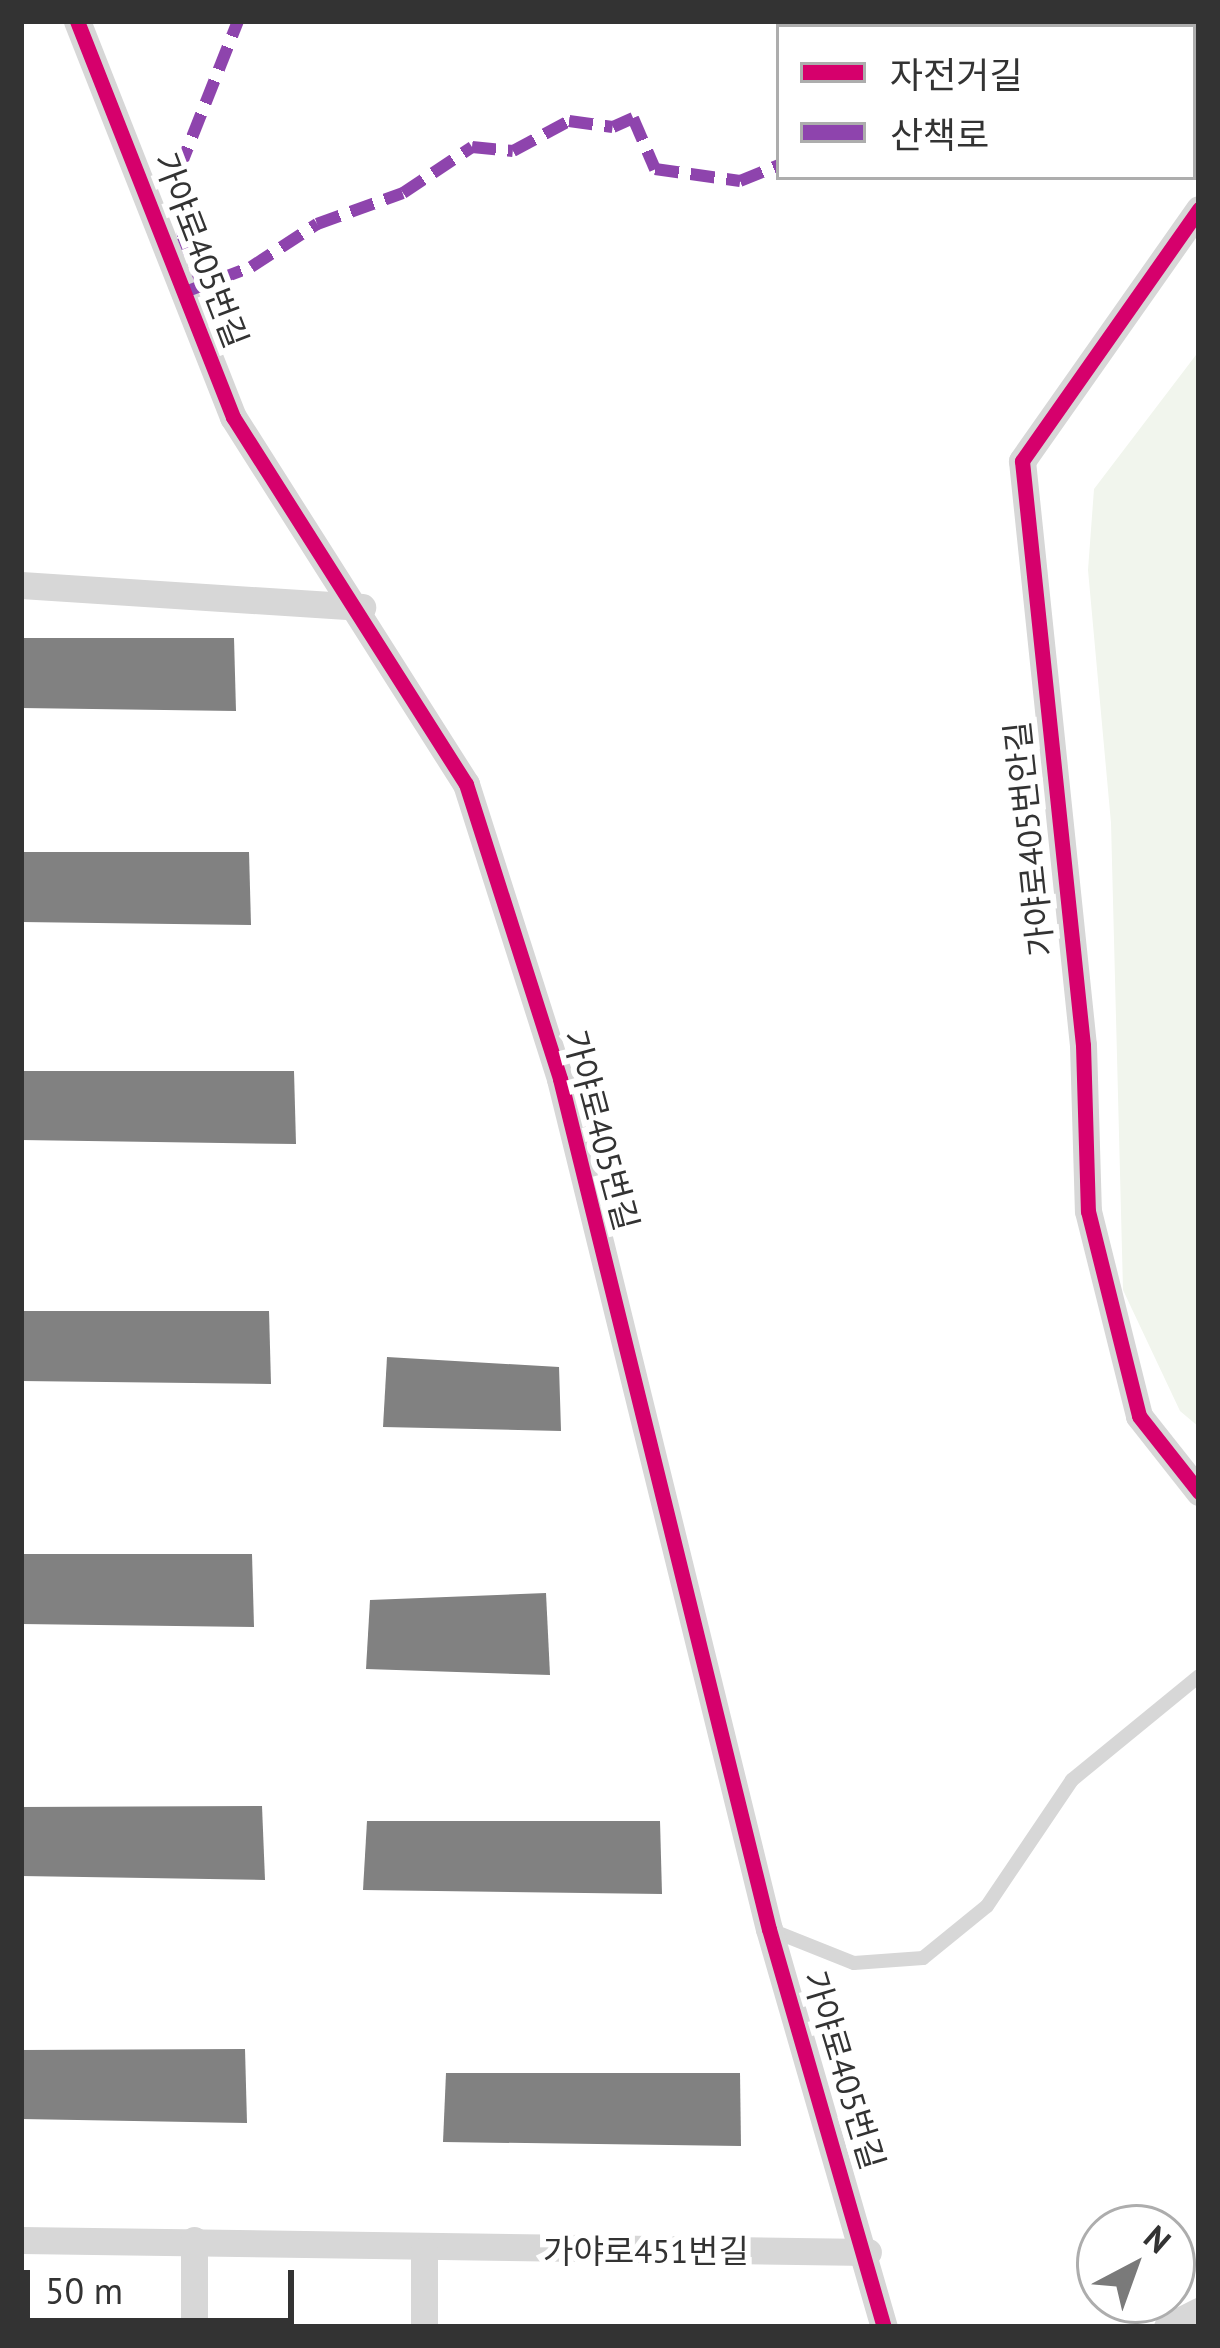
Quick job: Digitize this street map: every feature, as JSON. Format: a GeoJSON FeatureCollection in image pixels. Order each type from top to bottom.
{"type":"FeatureCollection","features":[{"type":"Feature","properties":{"kind":"street","name":"가야로405번길"},"geometry":{"type":"LineString","coordinates":[[77,21],[233,417],[362,607],[466,784],[560,1079],[769,1929],[868,2252],[884,2327]]}},
{"type":"Feature","properties":{"kind":"street","name":"가야로405번안길"},"geometry":{"type":"LineString","coordinates":[[1199,209],[1022,461],[1083,1046],[1088,1211],[1113,1341],[1139,1416],[1199,1492]]}},
{"type":"Feature","properties":{"kind":"street"},"geometry":{"type":"LineString","coordinates":[[21,585],[362,607]]}},
{"type":"Feature","properties":{"kind":"street","name":"가야로451번길"},"geometry":{"type":"LineString","coordinates":[[21,2240],[194,2240],[424,2250],[868,2252]]}},
{"type":"Feature","properties":{"kind":"street"},"geometry":{"type":"LineString","coordinates":[[194,2240],[194,2327]]}},
{"type":"Feature","properties":{"kind":"street"},"geometry":{"type":"LineString","coordinates":[[424,2250],[424,2327]]}},
{"type":"Feature","properties":{"kind":"street"},"geometry":{"type":"LineString","coordinates":[[1167,2327],[1199,2311]]}},
{"type":"Feature","properties":{"kind":"lane"},"geometry":{"type":"LineString","coordinates":[[769,1929],[854,1963],[922,1958],[987,1906],[1072,1780],[1199,1676]]}},
{"type":"Feature","properties":{"kind":"shaded area"},"geometry":{"type":"Polygon","coordinates":[[[1199,351],[1199,1427],[1180,1411],[1123,1290],[1111,823],[1088,570],[1094,489],[1199,351]]]}},
{"type":"Feature","properties":{"kind":"building"},"geometry":{"type":"Polygon","coordinates":[[[21,638],[234,638],[236,711],[21,708],[21,638]]]}},
{"type":"Feature","properties":{"kind":"building"},"geometry":{"type":"Polygon","coordinates":[[[21,852],[249,852],[251,925],[21,922],[21,852]]]}},
{"type":"Feature","properties":{"kind":"building"},"geometry":{"type":"Polygon","coordinates":[[[21,1071],[294,1071],[296,1144],[21,1140],[21,1071]]]}},
{"type":"Feature","properties":{"kind":"building"},"geometry":{"type":"Polygon","coordinates":[[[21,1311],[269,1311],[271,1384],[21,1381],[21,1311]]]}},
{"type":"Feature","properties":{"kind":"building"},"geometry":{"type":"Polygon","coordinates":[[[387,1357],[559,1367],[561,1431],[383,1427],[387,1357]]]}},
{"type":"Feature","properties":{"kind":"building"},"geometry":{"type":"Polygon","coordinates":[[[21,1554],[252,1554],[254,1627],[21,1624],[21,1554]]]}},
{"type":"Feature","properties":{"kind":"building"},"geometry":{"type":"Polygon","coordinates":[[[546,1593],[550,1675],[366,1669],[370,1600],[546,1593]]]}},
{"type":"Feature","properties":{"kind":"building"},"geometry":{"type":"Polygon","coordinates":[[[262,1806],[265,1880],[21,1876],[21,1807],[262,1806]]]}},
{"type":"Feature","properties":{"kind":"building"},"geometry":{"type":"Polygon","coordinates":[[[367,1821],[660,1821],[662,1894],[363,1890],[367,1821]]]}},
{"type":"Feature","properties":{"kind":"building"},"geometry":{"type":"Polygon","coordinates":[[[245,2049],[247,2123],[21,2119],[21,2050],[245,2049]]]}},
{"type":"Feature","properties":{"kind":"building"},"geometry":{"type":"Polygon","coordinates":[[[446,2073],[740,2073],[741,2146],[443,2142],[446,2073]]]}},
{"type":"Feature","properties":{"kind":"marked path"},"geometry":{"type":"LineString","coordinates":[[203,287],[183,237],[179,170],[238,21]]}},
{"type":"Feature","properties":{"kind":"marked path"},"geometry":{"type":"LineString","coordinates":[[185,292],[251,267],[317,224],[403,193],[472,147],[513,151],[569,121],[613,127],[633,118],[655,169],[740,181],[776,166]]}},
{"type":"Feature","properties":{"kind":"cycle path"},"geometry":{"type":"LineString","coordinates":[[77,21],[233,417],[466,784],[560,1079],[769,1929],[884,2327]]}},
{"type":"Feature","properties":{"kind":"cycle path"},"geometry":{"type":"LineString","coordinates":[[1199,209],[1022,461],[1083,1045],[1088,1211],[1139,1416],[1199,1492]]}}]}
